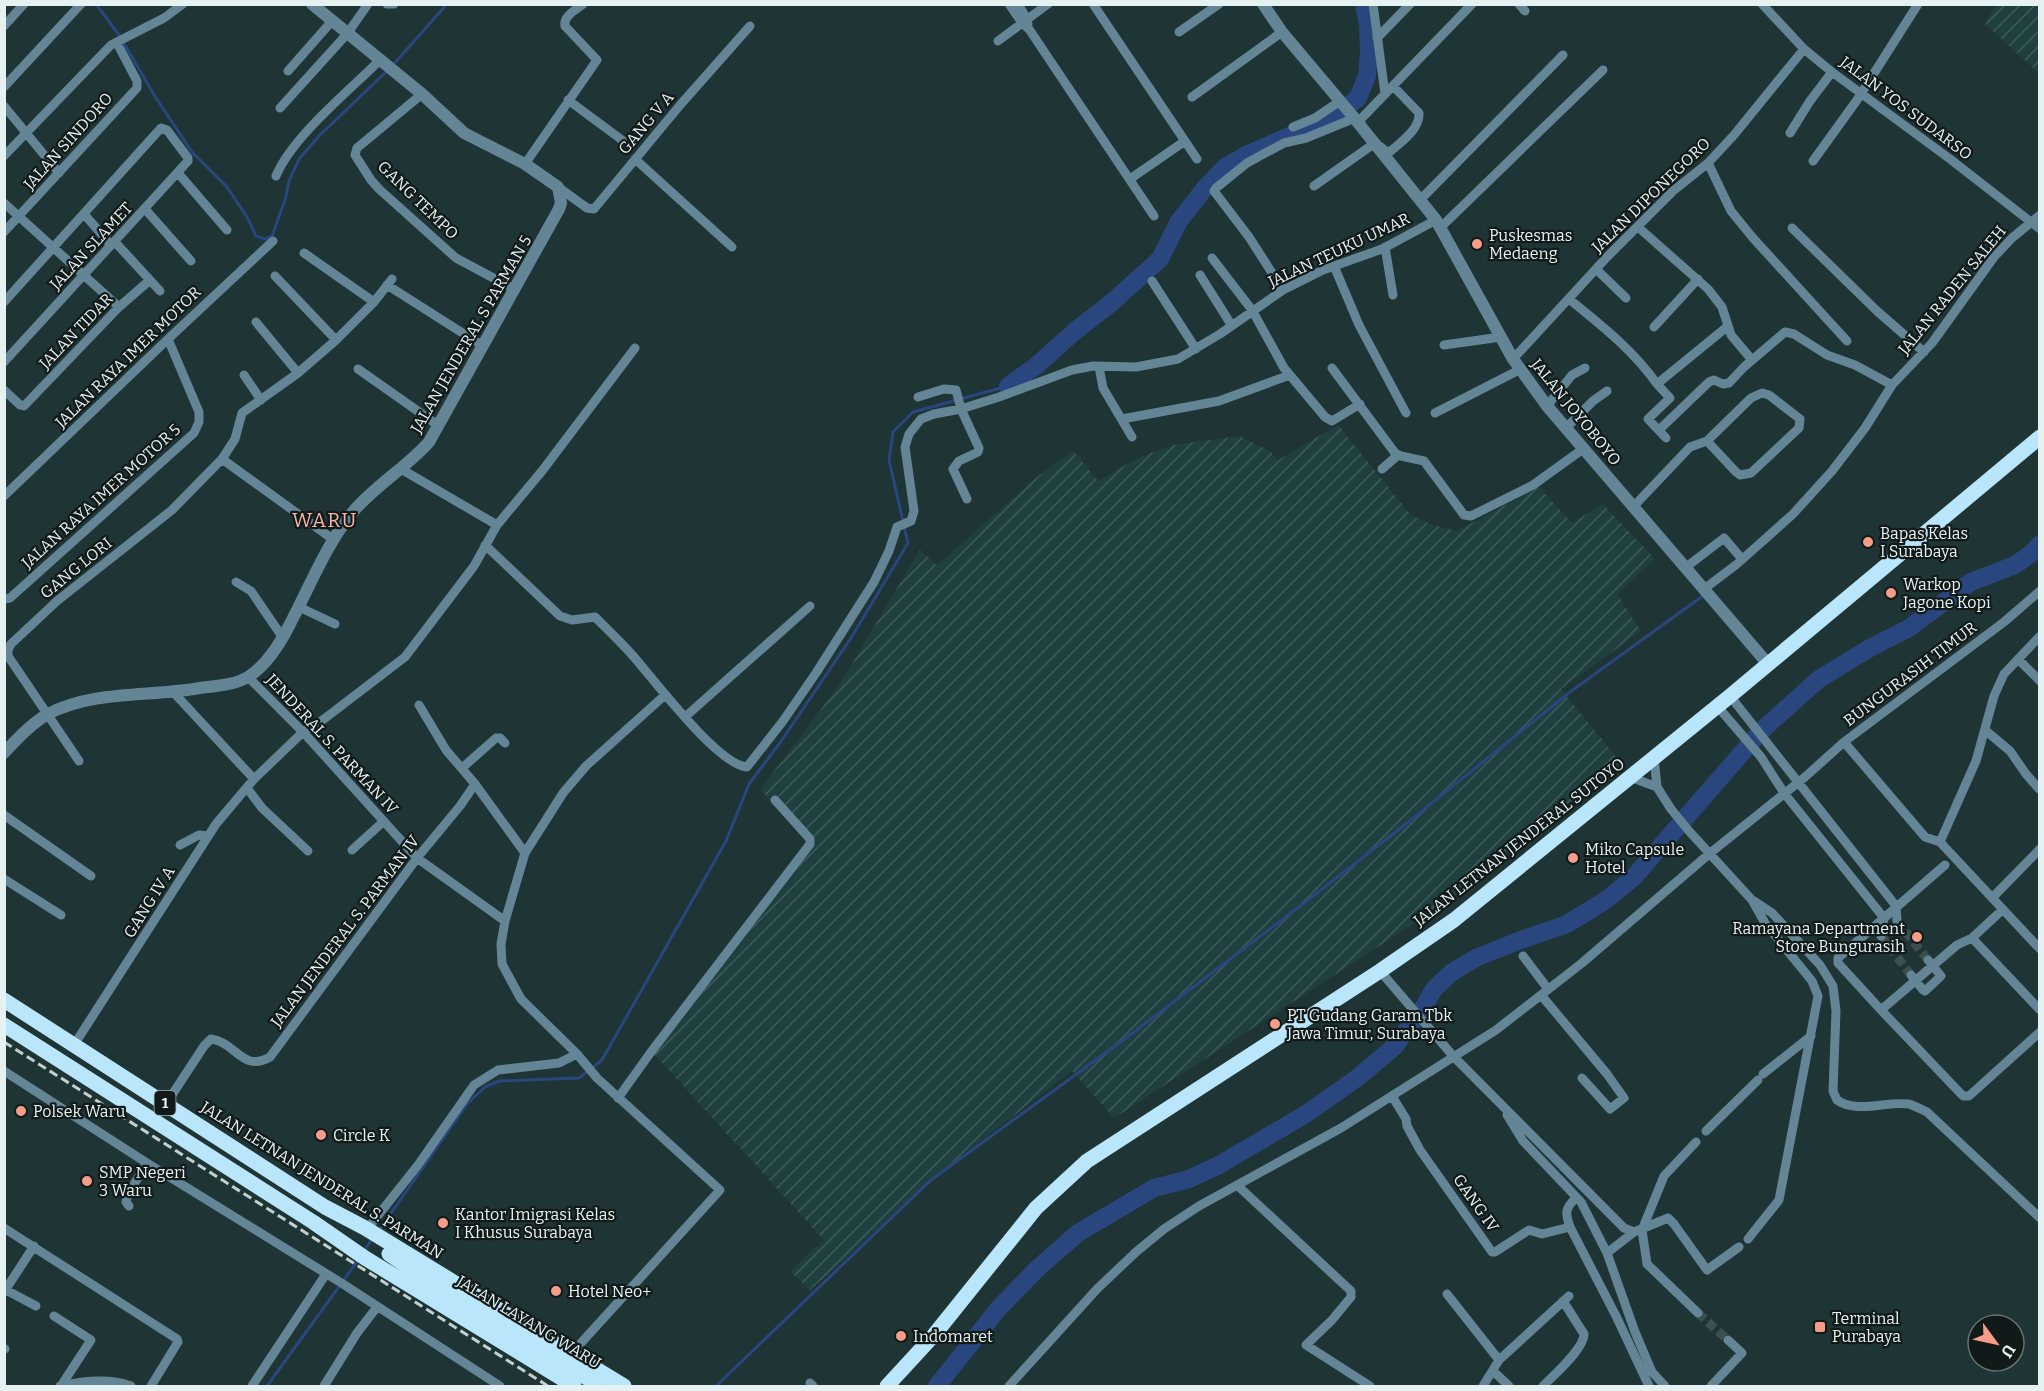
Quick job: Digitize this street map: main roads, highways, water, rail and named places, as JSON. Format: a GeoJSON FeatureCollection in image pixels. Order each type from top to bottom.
{"type":"FeatureCollection","features":[{"type":"Feature","properties":{"kind":"highway","name":"JALAN LETNAN JENDERAL SUTOYO"},"geometry":{"type":"LineString","coordinates":[[887,1386],[934,1335],[1036,1208],[1087,1161],[1454,920],[1730,696],[2040,437]]}},
{"type":"Feature","properties":{"kind":"highway","name":"JALAN LETNAN JENDERAL S. PARMAN"},"geometry":{"type":"LineString","coordinates":[[4,1000],[325,1207]]}},
{"type":"Feature","properties":{"kind":"highway","name":"JALAN LETNAN JENDERAL S. PARMAN"},"geometry":{"type":"LineString","coordinates":[[4,1025],[313,1222],[366,1241],[571,1354],[624,1386]]}},
{"type":"Feature","properties":{"kind":"highway","name":"JALAN LAYANG WARU"},"geometry":{"type":"LineString","coordinates":[[325,1207],[366,1241],[440,1289],[600,1386]]}},
{"type":"Feature","properties":{"kind":"highway","name":"JALAN LETNAN JENDERAL S. PARMAN"},"geometry":{"type":"LineString","coordinates":[[366,1241],[574,1386]]}},
{"type":"Feature","properties":{"kind":"waterway"},"geometry":{"type":"LineString","coordinates":[[96,4],[119,35],[156,98],[192,152],[227,187],[247,217],[256,236],[265,239],[272,236],[286,197],[289,181],[299,159],[320,135],[387,71]]}},
{"type":"Feature","properties":{"kind":"waterway"},"geometry":{"type":"LineString","coordinates":[[392,66],[447,4]]}},
{"type":"Feature","properties":{"kind":"waterway"},"geometry":{"type":"LineString","coordinates":[[1008,386],[1036,366],[1160,259],[1179,221],[1225,167],[1246,155],[1335,116],[1358,98],[1367,76],[1369,53],[1368,25],[1364,4]]}},
{"type":"Feature","properties":{"kind":"waterway"},"geometry":{"type":"LineString","coordinates":[[378,1232],[467,1104],[485,1087],[499,1081],[579,1078],[602,1060],[726,841],[749,784],[782,740],[851,638],[908,543],[889,460],[893,432],[913,412],[1008,386]]}},
{"type":"Feature","properties":{"kind":"waterway"},"geometry":{"type":"LineString","coordinates":[[937,1386],[998,1309],[1038,1268],[1078,1233],[1154,1188],[1189,1179],[1219,1165],[1306,1114],[1357,1078],[1394,1047],[1422,1010],[1434,989],[1452,972],[1478,957],[1567,924],[1606,900],[1634,877],[1761,731],[1819,679],[1870,648],[1909,628],[1971,582],[2015,565],[2040,544]]}},
{"type":"Feature","properties":{"kind":"waterway"},"geometry":{"type":"LineString","coordinates":[[716,1386],[931,1180],[1126,1038],[1402,827],[1570,692],[1704,595]]}},
{"type":"Feature","properties":{"kind":"waterway"},"geometry":{"type":"LineString","coordinates":[[364,1251],[372,1239]]}},
{"type":"Feature","properties":{"kind":"waterway"},"geometry":{"type":"LineString","coordinates":[[267,1386],[359,1259]]}},
{"type":"Feature","properties":{"kind":"tunnel"},"geometry":{"type":"LineString","coordinates":[[1897,921],[1928,960]]}},
{"type":"Feature","properties":{"kind":"tunnel"},"geometry":{"type":"LineString","coordinates":[[1881,936],[1911,975]]}},
{"type":"Feature","properties":{"kind":"tunnel"},"geometry":{"type":"LineString","coordinates":[[1698,1313],[1728,1340]]}},
{"type":"Feature","properties":{"kind":"railway"},"geometry":{"type":"LineString","coordinates":[[4,1042],[548,1386]]}},
{"type":"Feature","properties":{"kind":"place","name":"Puskesmas Medaeng"},"geometry":{"type":"Point","coordinates":[1477,244]}},
{"type":"Feature","properties":{"kind":"place","name":"Bapas Kelas I Surabaya"},"geometry":{"type":"Point","coordinates":[1868,542]}},
{"type":"Feature","properties":{"kind":"place","name":"Warkop Jagone Kopi"},"geometry":{"type":"Point","coordinates":[1891,593]}},
{"type":"Feature","properties":{"kind":"place","name":"Miko Capsule Hotel"},"geometry":{"type":"Point","coordinates":[1573,858]}},
{"type":"Feature","properties":{"kind":"place","name":"Ramayana Department Store Bungurasih"},"geometry":{"type":"Point","coordinates":[1917,937]}},
{"type":"Feature","properties":{"kind":"place","name":"PT Gudang Garam Tbk Jawa Timur, Surabaya"},"geometry":{"type":"Point","coordinates":[1275,1024]}},
{"type":"Feature","properties":{"kind":"place","name":"Polsek Waru"},"geometry":{"type":"Point","coordinates":[21,1111]}},
{"type":"Feature","properties":{"kind":"place","name":"Circle K"},"geometry":{"type":"Point","coordinates":[321,1135]}},
{"type":"Feature","properties":{"kind":"place","name":"SMP Negeri 3 Waru"},"geometry":{"type":"Point","coordinates":[87,1181]}},
{"type":"Feature","properties":{"kind":"place","name":"Kantor Imigrasi Kelas I Khusus Surabaya"},"geometry":{"type":"Point","coordinates":[443,1223]}},
{"type":"Feature","properties":{"kind":"place","name":"Hotel Neo+"},"geometry":{"type":"Point","coordinates":[556,1291]}},
{"type":"Feature","properties":{"kind":"place","name":"Terminal Purabaya"},"geometry":{"type":"Point","coordinates":[1820,1327]}},
{"type":"Feature","properties":{"kind":"place","name":"Indomaret"},"geometry":{"type":"Point","coordinates":[901,1336]}},
{"type":"Feature","properties":{"kind":"district","name":"WARU"},"geometry":{"type":"Point","coordinates":[325,520]}}]}
